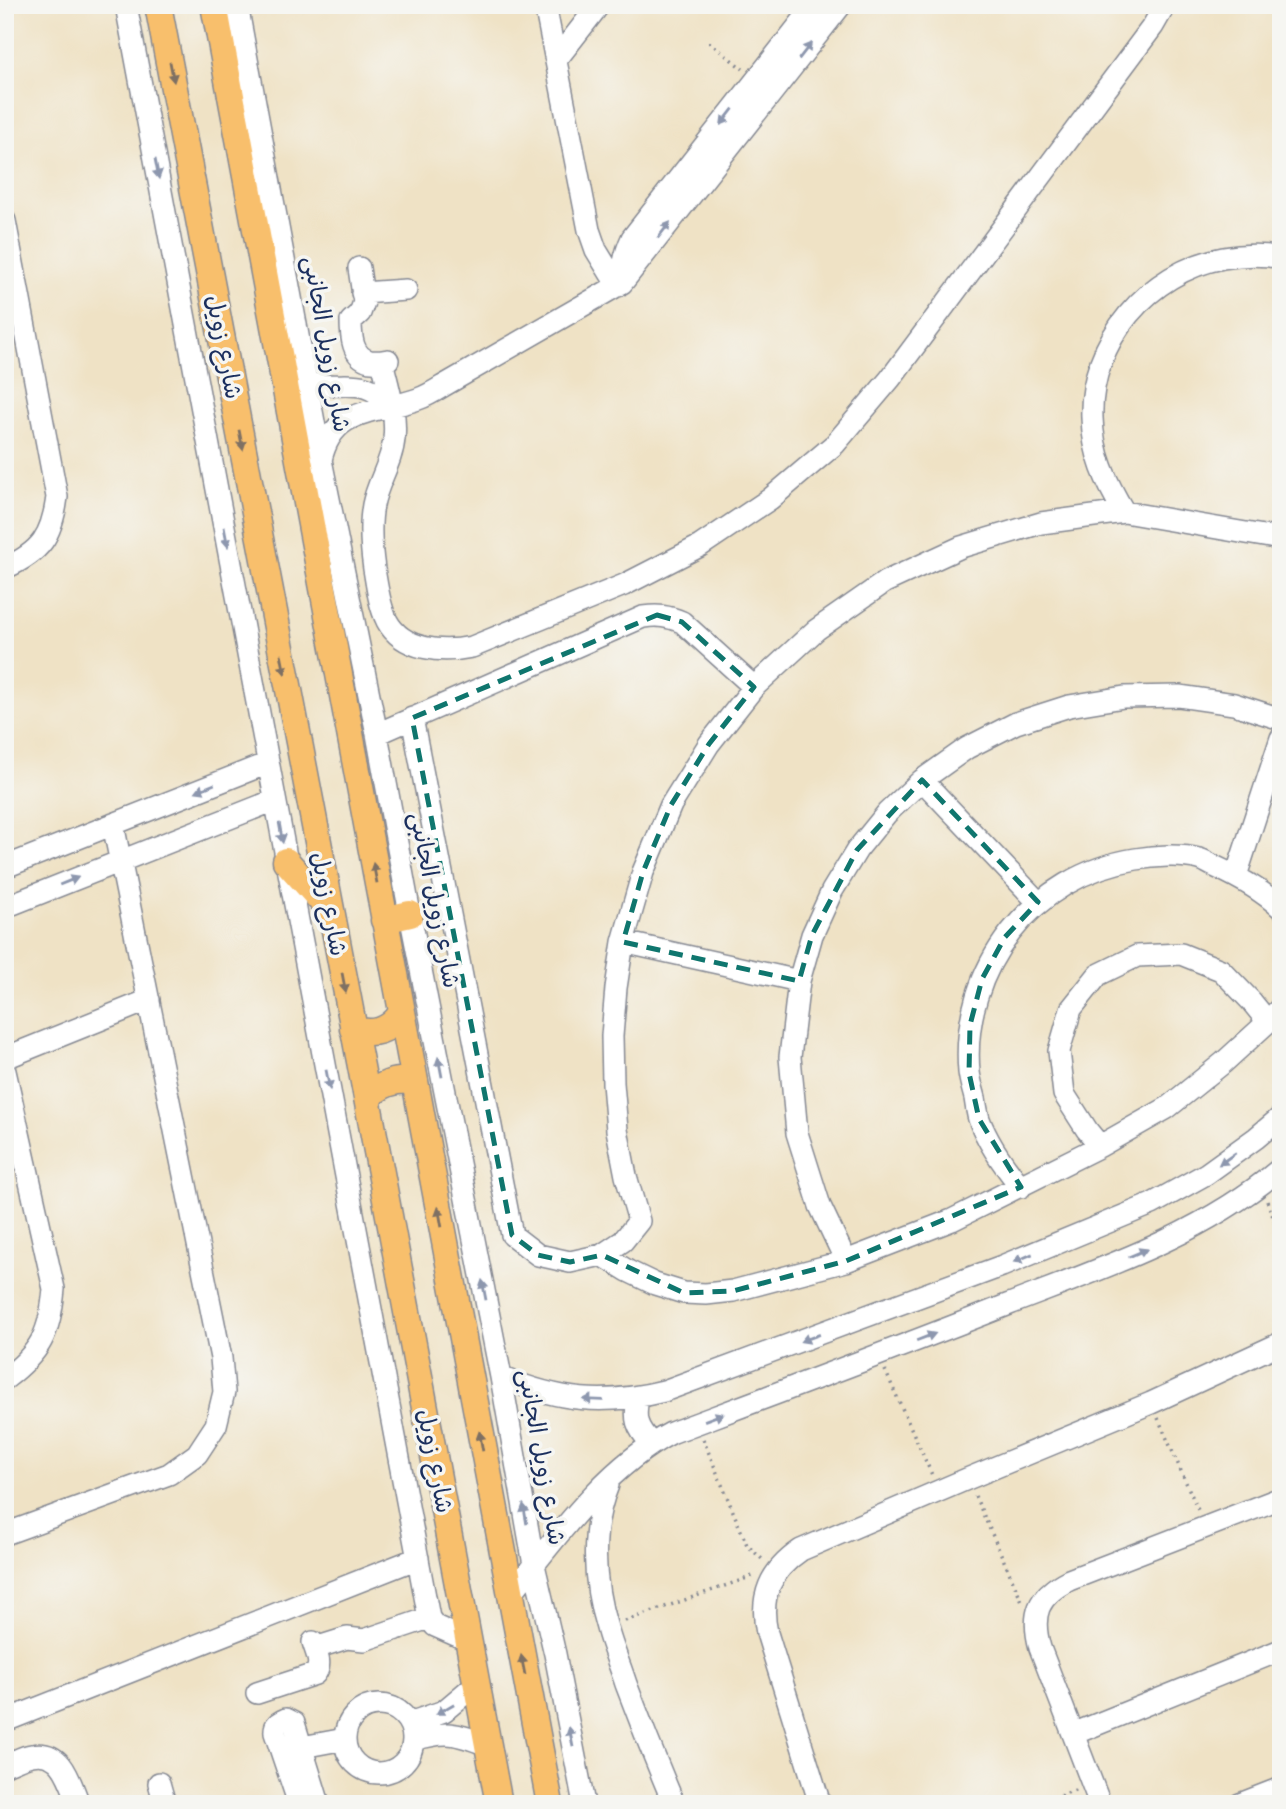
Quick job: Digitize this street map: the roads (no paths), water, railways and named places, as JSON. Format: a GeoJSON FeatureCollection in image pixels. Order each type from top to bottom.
{"type":"FeatureCollection","features":[{"type":"Feature","properties":{"kind":"main road","name":"شارع زويل"},"geometry":{"type":"LineString","coordinates":[[158,5],[499,1804]]}},
{"type":"Feature","properties":{"kind":"main road","name":"شارع زويل"},"geometry":{"type":"LineString","coordinates":[[214,5],[550,1804]]}},
{"type":"Feature","properties":{"kind":"main road"},"geometry":{"type":"LineString","coordinates":[[286,861],[330,911]]}},
{"type":"Feature","properties":{"kind":"main road"},"geometry":{"type":"LineString","coordinates":[[384,920],[410,914]]}},
{"type":"Feature","properties":{"kind":"main road"},"geometry":{"type":"LineString","coordinates":[[353,1029],[371,1033],[380,1031],[388,1028],[401,1014]]}},
{"type":"Feature","properties":{"kind":"main road"},"geometry":{"type":"LineString","coordinates":[[367,1098],[383,1085],[393,1081],[414,1081]]}},
{"type":"Feature","properties":{"kind":"street"},"geometry":{"type":"LineString","coordinates":[[126,5],[429,1618],[435,1626],[469,1641]]}},
{"type":"Feature","properties":{"kind":"street","name":"شارع زويل الجانبى"},"geometry":{"type":"LineString","coordinates":[[237,5],[321,460],[502,1377],[534,1565],[555,1654],[584,1804]]}},
{"type":"Feature","properties":{"kind":"street"},"geometry":{"type":"LineString","coordinates":[[545,5],[589,230],[596,250],[620,285]]}},
{"type":"Feature","properties":{"kind":"street"},"geometry":{"type":"LineString","coordinates":[[556,60],[599,5]]}},
{"type":"Feature","properties":{"kind":"street"},"geometry":{"type":"LineString","coordinates":[[620,285],[625,253],[632,238],[815,5]]}},
{"type":"Feature","properties":{"kind":"street"},"geometry":{"type":"LineString","coordinates":[[321,460],[328,438],[344,421],[419,399],[620,285],[841,5]]}},
{"type":"Feature","properties":{"kind":"street"},"geometry":{"type":"LineString","coordinates":[[359,268],[362,308],[351,321],[353,344],[363,358],[372,361],[385,360],[395,422],[394,441],[373,505],[371,530],[372,555],[382,608],[387,622],[397,634],[410,643],[441,651],[472,647],[624,584],[700,546],[770,499],[835,444],[890,379],[949,300],[1153,26],[1162,5]]}},
{"type":"Feature","properties":{"kind":"street"},"geometry":{"type":"LineString","coordinates":[[5,221],[57,497],[54,520],[44,540],[28,556],[5,568]]}},
{"type":"Feature","properties":{"kind":"street"},"geometry":{"type":"LineString","coordinates":[[1124,512],[1107,483],[1096,450],[1091,416],[1095,382],[1106,350],[1123,320],[1146,295],[1174,275],[1206,261],[1240,255],[1281,258]]}},
{"type":"Feature","properties":{"kind":"street"},"geometry":{"type":"LineString","coordinates":[[362,293],[405,290]]}},
{"type":"Feature","properties":{"kind":"street"},"geometry":{"type":"LineString","coordinates":[[308,383],[322,386],[365,386],[374,390],[392,406]]}},
{"type":"Feature","properties":{"kind":"street"},"geometry":{"type":"LineString","coordinates":[[412,718],[512,1234],[538,1255],[570,1262],[602,1255],[623,1241],[639,1221],[617,1130],[612,1083],[615,988],[623,942],[643,872],[671,806],[709,744],[754,687],[816,629],[885,582],[961,547],[1041,523],[1124,512],[1281,539]]}},
{"type":"Feature","properties":{"kind":"street"},"geometry":{"type":"LineString","coordinates":[[377,734],[643,617],[657,615],[682,622],[754,687]]}},
{"type":"Feature","properties":{"kind":"street"},"geometry":{"type":"LineString","coordinates":[[846,1261],[820,1206],[797,1133],[790,1057],[799,981],[812,935],[850,860],[887,813],[922,780],[967,748],[1016,723],[1069,706],[1124,697],[1179,696],[1234,704],[1281,719]]}},
{"type":"Feature","properties":{"kind":"street"},"geometry":{"type":"LineString","coordinates":[[1236,876],[1281,738]]}},
{"type":"Feature","properties":{"kind":"street"},"geometry":{"type":"LineString","coordinates":[[5,867],[268,763]]}},
{"type":"Feature","properties":{"kind":"street"},"geometry":{"type":"LineString","coordinates":[[922,780],[1038,902]]}},
{"type":"Feature","properties":{"kind":"street"},"geometry":{"type":"LineString","coordinates":[[5,906],[275,800]]}},
{"type":"Feature","properties":{"kind":"street"},"geometry":{"type":"LineString","coordinates":[[5,1534],[169,1474],[197,1454],[216,1425],[224,1392],[221,1358],[113,824]]}},
{"type":"Feature","properties":{"kind":"street"},"geometry":{"type":"LineString","coordinates":[[1021,1187],[1001,1162],[979,1119],[969,1073],[970,1025],[982,979],[1005,937],[1038,902],[1074,878],[1114,862],[1157,856],[1199,859],[1236,876],[1281,908]]}},
{"type":"Feature","properties":{"kind":"street"},"geometry":{"type":"LineString","coordinates":[[623,942],[799,981]]}},
{"type":"Feature","properties":{"kind":"street"},"geometry":{"type":"LineString","coordinates":[[602,1255],[655,1283],[684,1293],[706,1294],[733,1290],[846,1261],[953,1220],[1100,1146],[1167,1108],[1223,1063],[1274,1015],[1251,1001],[1221,970],[1181,954],[1137,956],[1098,975],[1071,1009],[1059,1051],[1065,1094],[1100,1146]]}},
{"type":"Feature","properties":{"kind":"street"},"geometry":{"type":"LineString","coordinates":[[5,1058],[149,1000]]}},
{"type":"Feature","properties":{"kind":"street"},"geometry":{"type":"LineString","coordinates":[[5,1071],[54,1289],[52,1315],[42,1340],[27,1362],[5,1379]]}},
{"type":"Feature","properties":{"kind":"street"},"geometry":{"type":"LineString","coordinates":[[502,1377],[527,1388],[582,1399],[638,1398],[664,1391],[1002,1266],[1152,1204],[1206,1174],[1281,1117]]}},
{"type":"Feature","properties":{"kind":"street"},"geometry":{"type":"LineString","coordinates":[[510,1595],[550,1544],[613,1474],[651,1443],[1176,1237],[1273,1176]]}},
{"type":"Feature","properties":{"kind":"street"},"geometry":{"type":"LineString","coordinates":[[820,1804],[764,1619],[767,1591],[781,1566],[801,1550],[1151,1403],[1281,1343]]}},
{"type":"Feature","properties":{"kind":"street"},"geometry":{"type":"LineString","coordinates":[[638,1398],[635,1414],[637,1422],[640,1431],[651,1443]]}},
{"type":"Feature","properties":{"kind":"street"},"geometry":{"type":"LineString","coordinates":[[613,1474],[603,1499],[597,1536],[599,1591],[607,1628],[637,1716],[674,1804]]}},
{"type":"Feature","properties":{"kind":"street"},"geometry":{"type":"LineString","coordinates":[[1100,1804],[1040,1648],[1036,1615],[1043,1600],[1054,1588],[1069,1580],[1281,1498]]}},
{"type":"Feature","properties":{"kind":"street"},"geometry":{"type":"LineString","coordinates":[[5,1721],[418,1558]]}},
{"type":"Feature","properties":{"kind":"street"},"geometry":{"type":"LineString","coordinates":[[257,1693],[315,1674],[319,1663],[314,1645],[347,1638],[364,1640],[429,1618]]}},
{"type":"Feature","properties":{"kind":"street"},"geometry":{"type":"LineString","coordinates":[[1073,1734],[1281,1650]]}},
{"type":"Feature","properties":{"kind":"street"},"geometry":{"type":"LineString","coordinates":[[411,1731],[444,1711],[476,1684]]}},
{"type":"Feature","properties":{"kind":"street"},"geometry":{"type":"LineString","coordinates":[[371,1707],[388,1707],[397,1710],[411,1731],[412,1748],[396,1769],[370,1772],[355,1763],[345,1739],[356,1715],[371,1707]]}},
{"type":"Feature","properties":{"kind":"street"},"geometry":{"type":"LineString","coordinates":[[299,1804],[275,1733],[278,1722],[286,1719],[292,1720],[320,1804]]}},
{"type":"Feature","properties":{"kind":"street"},"geometry":{"type":"LineString","coordinates":[[411,1731],[451,1733],[488,1745]]}},
{"type":"Feature","properties":{"kind":"street"},"geometry":{"type":"LineString","coordinates":[[302,1747],[345,1739]]}},
{"type":"Feature","properties":{"kind":"street"},"geometry":{"type":"LineString","coordinates":[[5,1765],[35,1754],[56,1759],[65,1770],[79,1804]]}},
{"type":"Feature","properties":{"kind":"street"},"geometry":{"type":"LineString","coordinates":[[159,1783],[165,1804]]}},
{"type":"Feature","properties":{"kind":"street"},"geometry":{"type":"LineString","coordinates":[[1240,1804],[1281,1788]]}}]}
